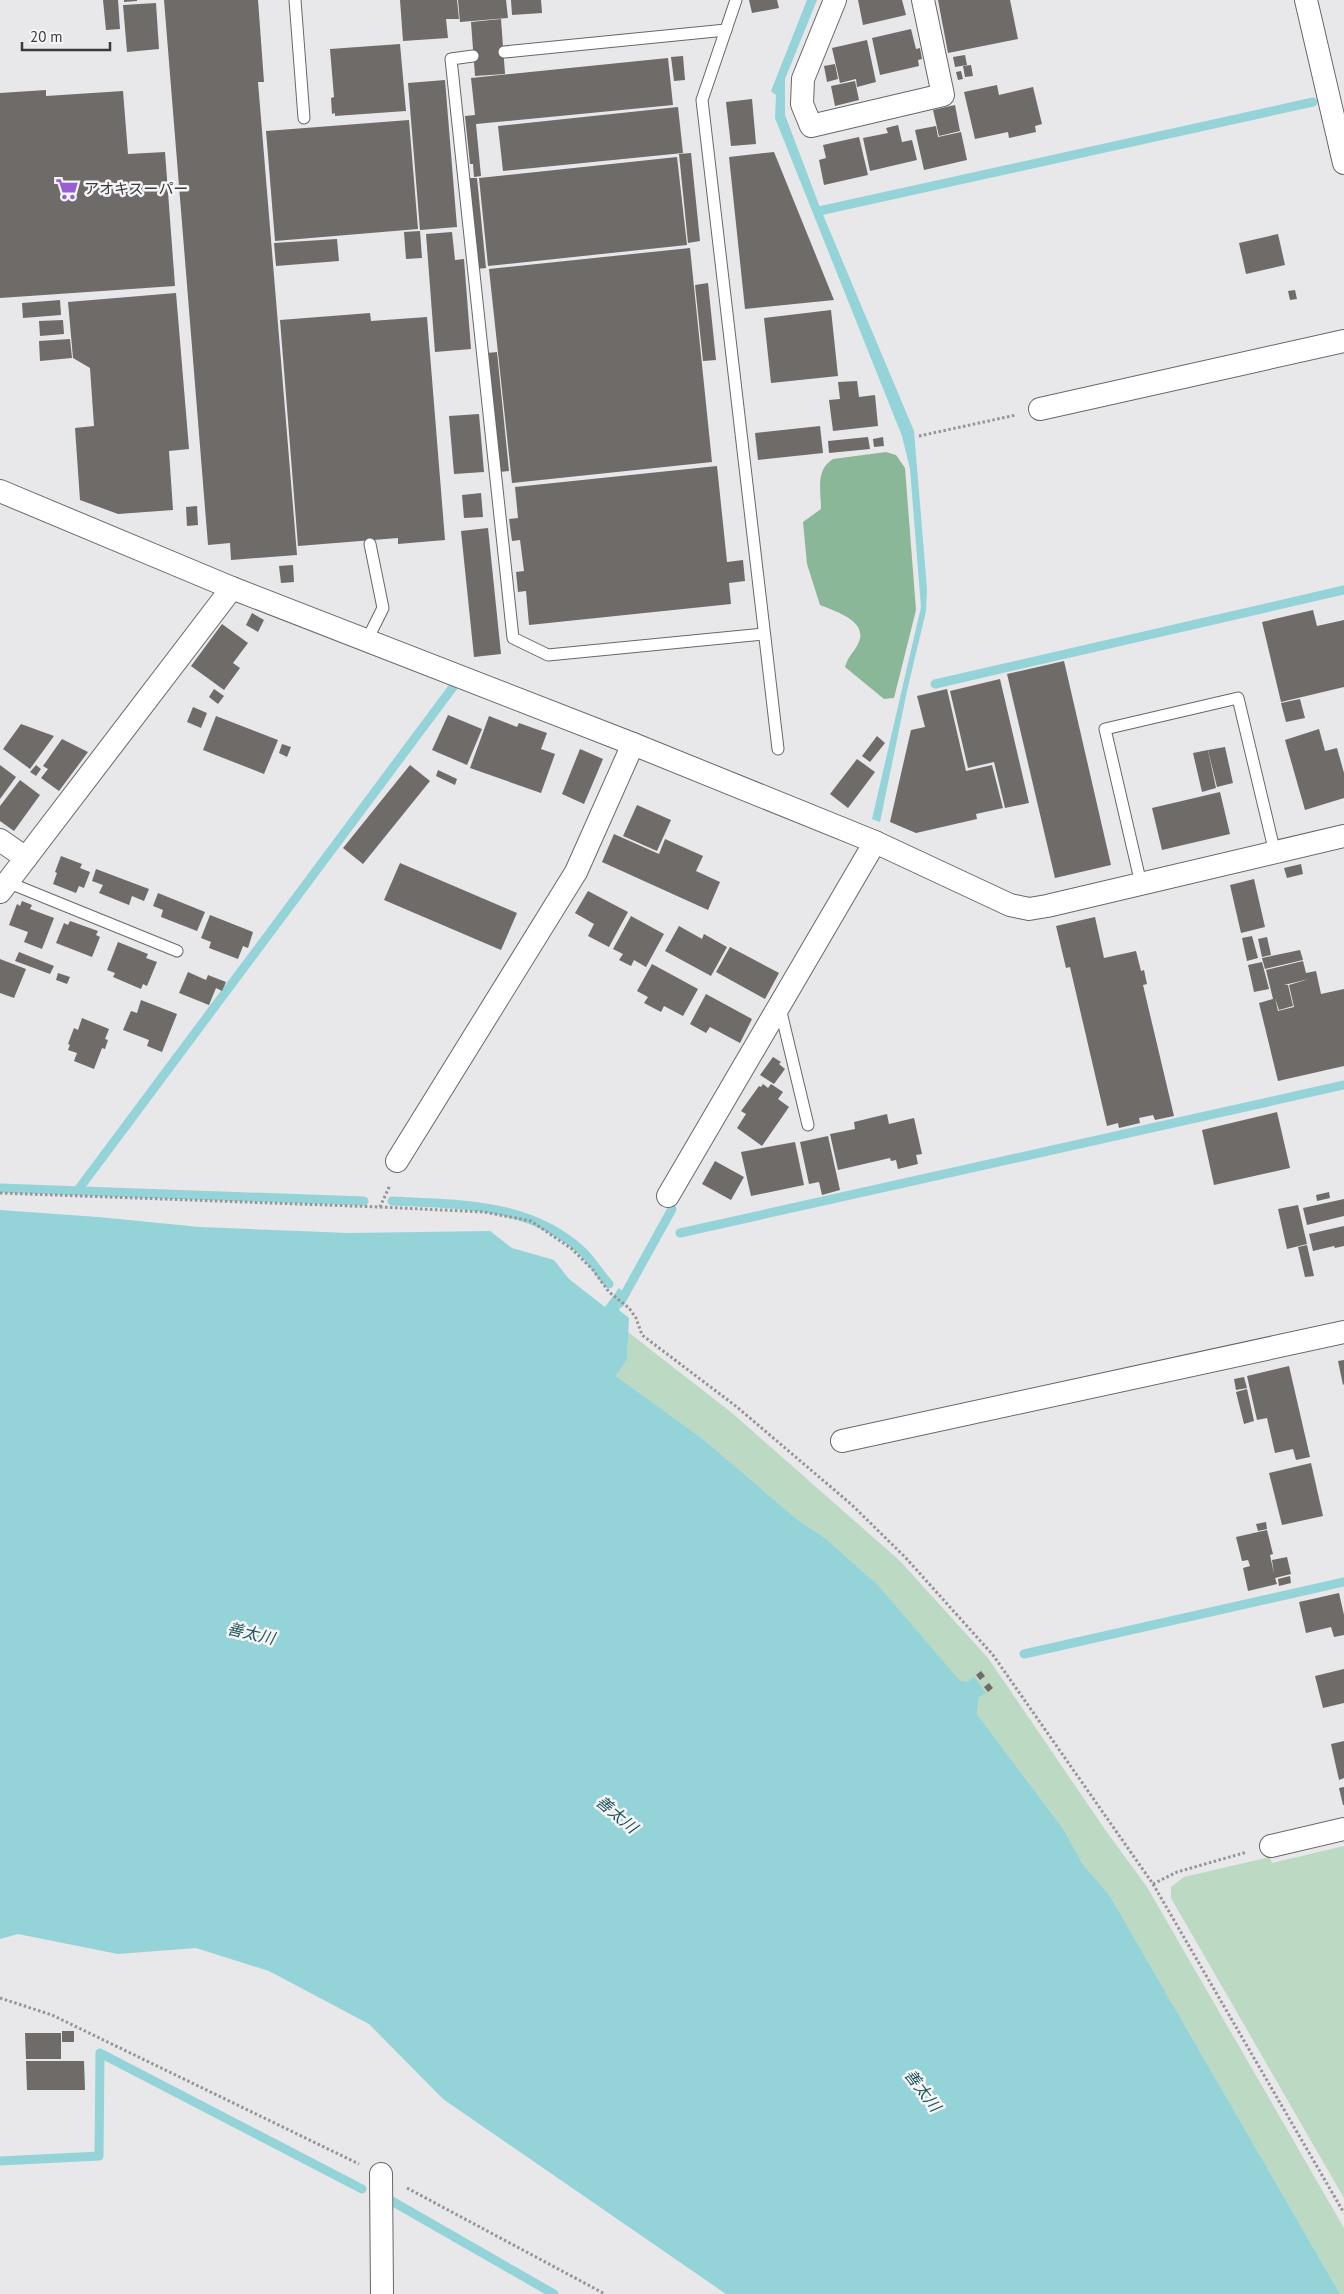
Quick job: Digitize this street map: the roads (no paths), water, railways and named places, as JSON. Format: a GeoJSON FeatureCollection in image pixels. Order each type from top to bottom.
{"type":"FeatureCollection","features":[{"type":"Feature","properties":{"kind":"street"},"geometry":{"type":"LineString","coordinates":[[835,0],[803,79],[802,104],[811,126],[943,95],[923,0]]}},
{"type":"Feature","properties":{"kind":"street"},"geometry":{"type":"LineString","coordinates":[[1306,0],[1344,164]]}},
{"type":"Feature","properties":{"kind":"street"},"geometry":{"type":"LineString","coordinates":[[1040,409],[1344,341]]}},
{"type":"Feature","properties":{"kind":"street"},"geometry":{"type":"LineString","coordinates":[[0,491],[232,588],[633,744],[875,842],[1010,905],[1029,908],[1141,884],[1344,836]]}},
{"type":"Feature","properties":{"kind":"street"},"geometry":{"type":"LineString","coordinates":[[4,887],[232,588]]}},
{"type":"Feature","properties":{"kind":"street"},"geometry":{"type":"LineString","coordinates":[[397,1161],[576,872],[633,744]]}},
{"type":"Feature","properties":{"kind":"street"},"geometry":{"type":"LineString","coordinates":[[0,840],[26,858]]}},
{"type":"Feature","properties":{"kind":"street"},"geometry":{"type":"LineString","coordinates":[[668,1196],[875,842]]}},
{"type":"Feature","properties":{"kind":"street"},"geometry":{"type":"LineString","coordinates":[[842,1441],[1344,1332]]}},
{"type":"Feature","properties":{"kind":"street"},"geometry":{"type":"LineString","coordinates":[[1271,1846],[1344,1829]]}},
{"type":"Feature","properties":{"kind":"street"},"geometry":{"type":"LineString","coordinates":[[381,2174],[382,2294]]}},
{"type":"Feature","properties":{"kind":"lane"},"geometry":{"type":"LineString","coordinates":[[294,0],[304,118]]}},
{"type":"Feature","properties":{"kind":"lane"},"geometry":{"type":"LineString","coordinates":[[736,0],[702,100],[778,749]]}},
{"type":"Feature","properties":{"kind":"lane"},"geometry":{"type":"LineString","coordinates":[[504,52],[726,30]]}},
{"type":"Feature","properties":{"kind":"lane"},"geometry":{"type":"LineString","coordinates":[[473,56],[451,59],[513,638],[548,655],[764,634]]}},
{"type":"Feature","properties":{"kind":"lane"},"geometry":{"type":"LineString","coordinates":[[367,640],[383,608],[370,544]]}},
{"type":"Feature","properties":{"kind":"lane"},"geometry":{"type":"LineString","coordinates":[[1141,884],[1105,729],[1124,724],[1238,698],[1274,853]]}},
{"type":"Feature","properties":{"kind":"lane"},"geometry":{"type":"LineString","coordinates":[[4,887],[177,952]]}},
{"type":"Feature","properties":{"kind":"lane"},"geometry":{"type":"LineString","coordinates":[[779,1006],[808,1125]]}},
{"type":"Feature","properties":{"kind":"water"},"geometry":{"type":"Polygon","coordinates":[[[807,0],[817,0],[785,79],[785,115],[821,210],[914,431],[927,589],[926,611],[907,691],[880,822],[872,819],[921,607],[910,469],[902,436],[775,118],[776,95],[771,91],[807,0]]]}},
{"type":"Feature","properties":{"kind":"water","name":"善太川"},"geometry":{"type":"Polygon","coordinates":[[[0,1210],[200,1227],[349,1233],[490,1231],[512,1248],[554,1260],[569,1279],[605,1307],[619,1288],[627,1296],[619,1310],[629,1318],[627,1360],[616,1376],[703,1439],[799,1521],[825,1538],[878,1585],[960,1681],[968,1682],[974,1677],[986,1693],[979,1697],[977,1714],[1064,1830],[1082,1863],[1110,1896],[1340,2294],[726,2294],[443,2099],[369,2024],[269,1971],[196,1948],[118,1954],[18,1934],[0,1939],[0,1210]]]}},
{"type":"Feature","properties":{"kind":"waterway"},"geometry":{"type":"LineString","coordinates":[[819,211],[1313,102]]}},
{"type":"Feature","properties":{"kind":"waterway"},"geometry":{"type":"LineString","coordinates":[[935,684],[1344,590]]}},
{"type":"Feature","properties":{"kind":"waterway"},"geometry":{"type":"LineString","coordinates":[[78,1190],[453,687]]}},
{"type":"Feature","properties":{"kind":"waterway"},"geometry":{"type":"LineString","coordinates":[[680,1233],[1344,1085]]}},
{"type":"Feature","properties":{"kind":"waterway"},"geometry":{"type":"LineString","coordinates":[[0,1188],[364,1201]]}},
{"type":"Feature","properties":{"kind":"waterway"},"geometry":{"type":"LineString","coordinates":[[392,1201],[468,1205],[493,1209],[540,1223],[562,1235],[582,1251],[609,1284]]}},
{"type":"Feature","properties":{"kind":"waterway"},"geometry":{"type":"LineString","coordinates":[[620,1303],[672,1209]]}},
{"type":"Feature","properties":{"kind":"waterway"},"geometry":{"type":"LineString","coordinates":[[1024,1654],[1344,1582]]}},
{"type":"Feature","properties":{"kind":"waterway"},"geometry":{"type":"LineString","coordinates":[[0,2161],[99,2156],[100,2053],[362,2189]]}},
{"type":"Feature","properties":{"kind":"waterway"},"geometry":{"type":"LineString","coordinates":[[390,2200],[554,2294]]}},
{"type":"Feature","properties":{"kind":"place","name":"アオキスーパー"},"geometry":{"type":"Point","coordinates":[67,189]}}]}
